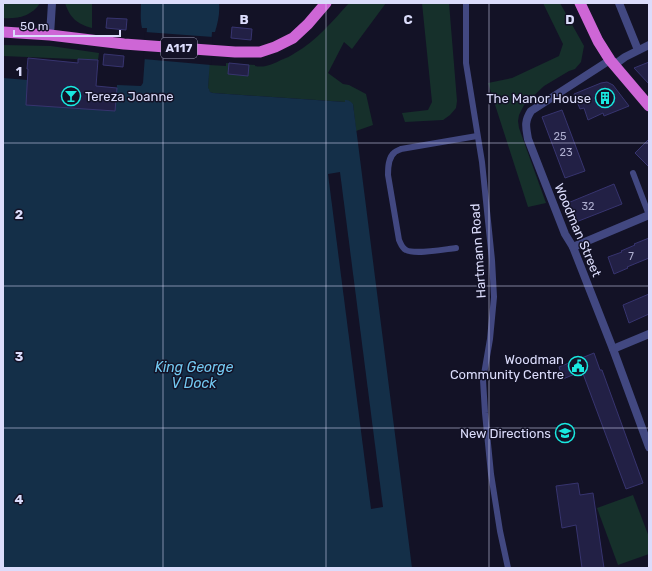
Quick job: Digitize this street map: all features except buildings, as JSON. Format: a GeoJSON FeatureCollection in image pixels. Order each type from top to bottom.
{"type":"FeatureCollection","features":[{"type":"Feature","properties":{"kind":"highway","name":"A117"},"geometry":{"type":"LineString","coordinates":[[3,32],[50,35],[124,44],[235,52],[260,52],[287,42],[299,33],[326,3]]}},
{"type":"Feature","properties":{"kind":"highway"},"geometry":{"type":"LineString","coordinates":[[580,3],[598,41],[612,62],[649,106]]}},
{"type":"Feature","properties":{"kind":"street"},"geometry":{"type":"LineString","coordinates":[[50,35],[52,3]]}},
{"type":"Feature","properties":{"kind":"street"},"geometry":{"type":"LineString","coordinates":[[619,3],[638,50]]}},
{"type":"Feature","properties":{"kind":"street"},"geometry":{"type":"LineString","coordinates":[[612,62],[649,45]]}},
{"type":"Feature","properties":{"kind":"street","name":"Woodman Street"},"geometry":{"type":"LineString","coordinates":[[612,62],[531,111],[526,118],[525,126],[528,139],[565,234],[573,247],[613,348],[649,447]]}},
{"type":"Feature","properties":{"kind":"street"},"geometry":{"type":"LineString","coordinates":[[573,247],[649,215]]}},
{"type":"Feature","properties":{"kind":"street"},"geometry":{"type":"LineString","coordinates":[[613,348],[649,334]]}},
{"type":"Feature","properties":{"kind":"lane","name":"Hartmann Road"},"geometry":{"type":"LineString","coordinates":[[466,3],[466,63],[482,162],[492,260],[494,297],[490,339],[483,380],[485,414],[491,474],[508,568]]}},
{"type":"Feature","properties":{"kind":"lane"},"geometry":{"type":"LineString","coordinates":[[456,248],[414,252],[407,251],[402,246],[399,240],[388,167],[394,152],[401,149],[477,136]]}},
{"type":"Feature","properties":{"kind":"lane"},"geometry":{"type":"LineString","coordinates":[[633,174],[649,215]]}},
{"type":"Feature","properties":{"kind":"green space"},"geometry":{"type":"Polygon","coordinates":[[[3,3],[40,3],[29,14],[19,17],[3,18],[3,3]]]}},
{"type":"Feature","properties":{"kind":"green space"},"geometry":{"type":"Polygon","coordinates":[[[65,3],[92,3],[92,28],[82,25],[75,20],[69,13],[65,3]]]}},
{"type":"Feature","properties":{"kind":"green space"},"geometry":{"type":"Polygon","coordinates":[[[349,3],[386,3],[352,49],[344,42],[328,73],[343,84],[349,85],[366,94],[373,125],[356,131],[353,104],[345,102],[210,92],[208,88],[209,65],[226,66],[226,63],[262,66],[275,63],[292,55],[310,43],[349,3]]]}},
{"type":"Feature","properties":{"kind":"green space"},"geometry":{"type":"Polygon","coordinates":[[[422,3],[449,3],[457,101],[456,108],[443,120],[405,122],[402,113],[428,110],[432,102],[422,3]]]}},
{"type":"Feature","properties":{"kind":"green space"},"geometry":{"type":"Polygon","coordinates":[[[543,3],[560,3],[584,46],[581,62],[575,69],[544,86],[524,105],[519,115],[519,128],[546,203],[528,207],[488,83],[512,78],[559,56],[563,44],[543,3]]]}},
{"type":"Feature","properties":{"kind":"green space"},"geometry":{"type":"Polygon","coordinates":[[[3,45],[51,46],[99,53],[98,60],[3,56],[3,45]]]}},
{"type":"Feature","properties":{"kind":"green space"},"geometry":{"type":"Polygon","coordinates":[[[633,495],[649,537],[649,554],[618,565],[597,508],[633,495]]]}},
{"type":"Feature","properties":{"kind":"water","name":"King George V Dock"},"geometry":{"type":"Polygon","coordinates":[[[141,3],[219,3],[217,25],[215,32],[212,32],[208,88],[210,92],[345,102],[346,100],[353,104],[412,568],[3,568],[3,78],[117,88],[117,85],[141,86],[143,83],[147,28],[142,28],[141,3]]]}},
{"type":"Feature","properties":{"kind":"pier"},"geometry":{"type":"Polygon","coordinates":[[[145,32],[213,37],[211,65],[143,59],[145,32]]]}},
{"type":"Feature","properties":{"kind":"pier"},"geometry":{"type":"Polygon","coordinates":[[[340,172],[383,507],[371,509],[328,174],[340,172]]]}},
{"type":"Feature","properties":{"kind":"place","name":"Tereza Joanne"},"geometry":{"type":"Point","coordinates":[71,96]}},
{"type":"Feature","properties":{"kind":"place","name":"The Manor House"},"geometry":{"type":"Point","coordinates":[605,98]}},
{"type":"Feature","properties":{"kind":"place","name":"Woodman Community Centre"},"geometry":{"type":"Point","coordinates":[578,366]}},
{"type":"Feature","properties":{"kind":"place","name":"New Directions"},"geometry":{"type":"Point","coordinates":[565,433]}}]}
